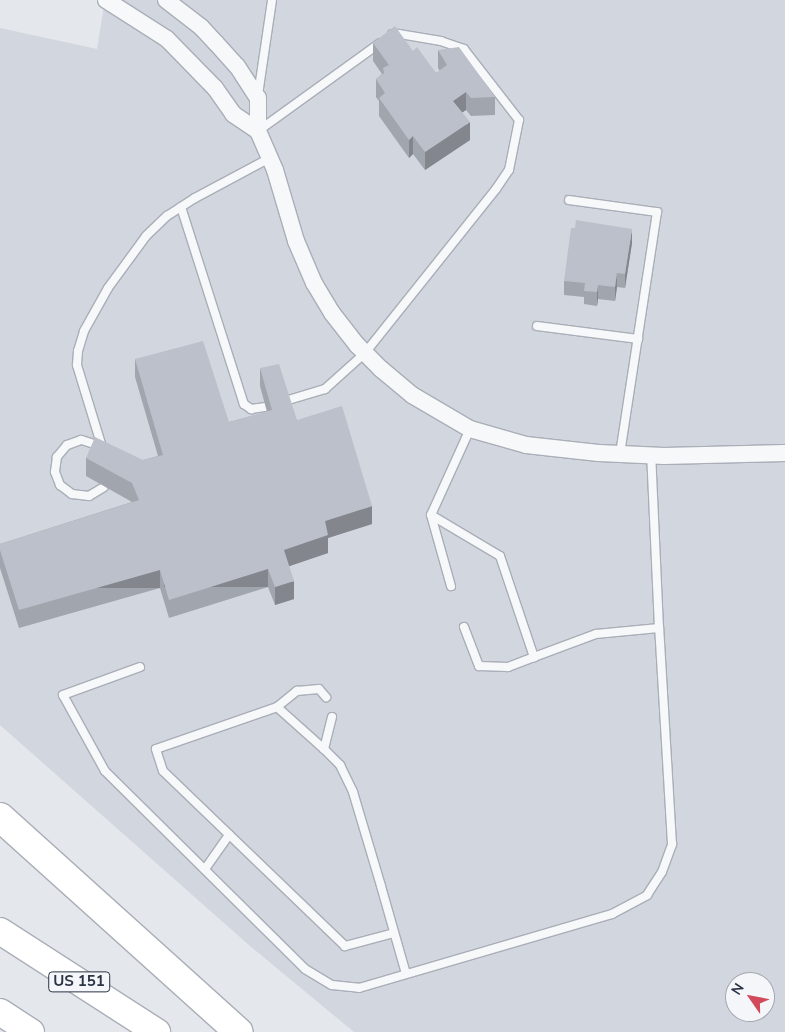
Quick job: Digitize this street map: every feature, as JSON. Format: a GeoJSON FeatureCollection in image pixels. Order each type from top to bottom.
{"type":"FeatureCollection","features":[{"type":"Feature","properties":{"kind":"highway"},"geometry":{"type":"LineString","coordinates":[[0,817],[239,1032]]}},
{"type":"Feature","properties":{"kind":"main road","name":"US 151"},"geometry":{"type":"LineString","coordinates":[[0,931],[158,1032]]}},
{"type":"Feature","properties":{"kind":"main road"},"geometry":{"type":"LineString","coordinates":[[0,1012],[31,1032]]}},
{"type":"Feature","properties":{"kind":"street"},"geometry":{"type":"LineString","coordinates":[[106,0],[167,39],[215,88],[233,114],[258,130]]}},
{"type":"Feature","properties":{"kind":"street"},"geometry":{"type":"LineString","coordinates":[[166,0],[201,27],[237,66],[258,98],[258,130],[270,158],[288,219],[307,268],[332,313],[365,353],[417,398],[470,429],[526,445],[651,455],[728,456],[785,453]]}},
{"type":"Feature","properties":{"kind":"lane"},"geometry":{"type":"LineString","coordinates":[[258,98],[272,0]]}},
{"type":"Feature","properties":{"kind":"lane"},"geometry":{"type":"LineString","coordinates":[[258,130],[392,34],[441,41],[464,49],[519,120],[512,157],[503,181],[365,353],[325,389],[285,401]]}},
{"type":"Feature","properties":{"kind":"lane"},"geometry":{"type":"LineString","coordinates":[[104,487],[90,496],[72,494],[60,485],[55,472],[55,464],[61,450],[73,442],[88,441],[104,451],[77,365],[78,351],[84,331],[108,288],[146,236],[167,216],[270,158]]}},
{"type":"Feature","properties":{"kind":"lane"},"geometry":{"type":"LineString","coordinates":[[568,200],[657,212],[620,454]]}},
{"type":"Feature","properties":{"kind":"lane"},"geometry":{"type":"LineString","coordinates":[[181,207],[244,404],[247,408],[251,409],[266,406]]}},
{"type":"Feature","properties":{"kind":"lane"},"geometry":{"type":"LineString","coordinates":[[536,326],[638,339]]}},
{"type":"Feature","properties":{"kind":"lane"},"geometry":{"type":"LineString","coordinates":[[451,586],[431,515],[470,429]]}},
{"type":"Feature","properties":{"kind":"lane"},"geometry":{"type":"LineString","coordinates":[[140,667],[64,695],[105,771],[305,969],[332,985],[359,988],[612,914],[647,895],[662,872],[672,844],[651,455]]}},
{"type":"Feature","properties":{"kind":"lane"},"geometry":{"type":"LineString","coordinates":[[431,515],[500,556],[534,657]]}},
{"type":"Feature","properties":{"kind":"lane"},"geometry":{"type":"LineString","coordinates":[[464,627],[479,666],[508,667],[596,634],[659,628]]}},
{"type":"Feature","properties":{"kind":"lane"},"geometry":{"type":"LineString","coordinates":[[326,697],[319,689],[297,691],[277,707],[156,750],[163,771],[345,946],[394,933]]}},
{"type":"Feature","properties":{"kind":"lane"},"geometry":{"type":"LineString","coordinates":[[277,707],[340,766],[353,792],[406,974]]}},
{"type":"Feature","properties":{"kind":"lane"},"geometry":{"type":"LineString","coordinates":[[324,749],[332,717]]}},
{"type":"Feature","properties":{"kind":"lane"},"geometry":{"type":"LineString","coordinates":[[205,870],[230,834]]}},
{"type":"Feature","properties":{"kind":"shaded area"},"geometry":{"type":"Polygon","coordinates":[[[105,0],[785,0],[785,1032],[354,1032],[250,946],[0,725],[0,28],[97,49],[105,0]]]}},
{"type":"Feature","properties":{"kind":"building"},"geometry":{"type":"Polygon","coordinates":[[[395,26],[413,51],[417,47],[436,73],[447,65],[438,50],[459,47],[495,97],[471,98],[466,92],[453,101],[470,122],[425,152],[413,136],[409,140],[379,98],[385,93],[376,79],[384,73],[383,68],[389,65],[373,43],[395,26]]]}},
{"type":"Feature","properties":{"kind":"building"},"geometry":{"type":"Polygon","coordinates":[[[576,220],[632,229],[625,274],[617,273],[615,287],[598,285],[597,292],[584,291],[585,283],[564,281],[571,228],[575,228],[576,220]]]}},
{"type":"Feature","properties":{"kind":"building"},"geometry":{"type":"Polygon","coordinates":[[[203,341],[229,422],[272,410],[260,368],[279,364],[297,420],[342,406],[372,506],[325,521],[328,535],[284,550],[294,581],[275,587],[268,569],[169,600],[160,570],[19,610],[0,550],[0,544],[139,500],[132,483],[86,458],[95,437],[143,460],[163,455],[135,359],[203,341]]]}}]}
